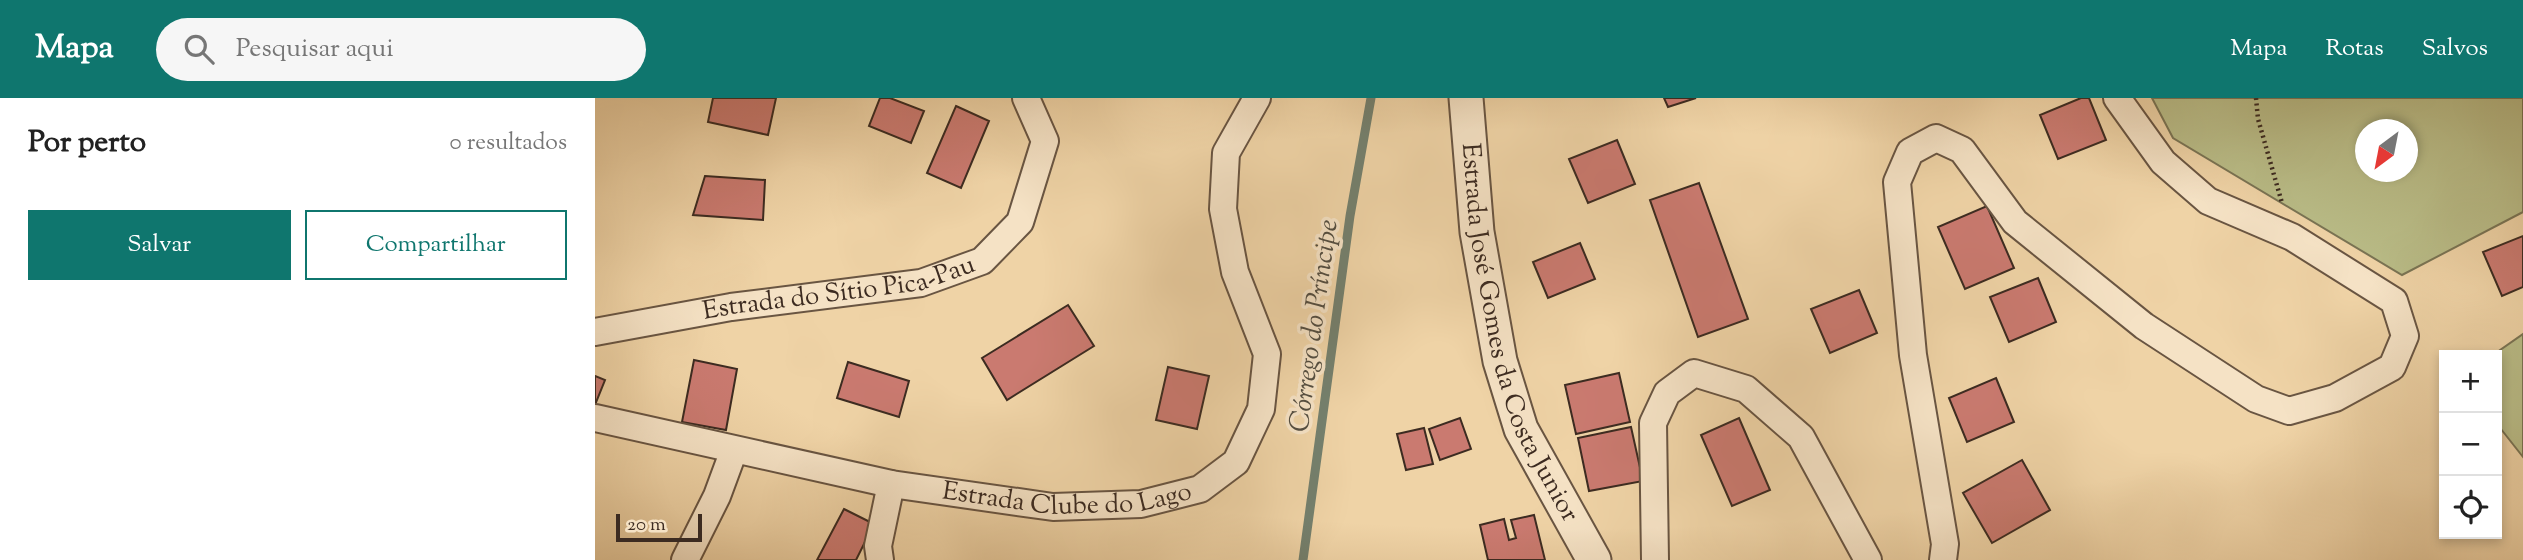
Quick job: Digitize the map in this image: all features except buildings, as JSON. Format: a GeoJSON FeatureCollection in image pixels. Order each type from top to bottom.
{"type":"FeatureCollection","features":[{"type":"Feature","properties":{"kind":"street","name":"Estrada do Sítio Pica-Pau"},"geometry":{"type":"LineString","coordinates":[[595,332],[731,307],[921,283],[982,261],[1020,222],[1045,141],[1026,98]]}},
{"type":"Feature","properties":{"kind":"street","name":"Estrada Clube do Lago"},"geometry":{"type":"LineString","coordinates":[[595,418],[891,484],[1053,507],[1141,504],[1200,489],[1236,461],[1261,409],[1267,354],[1235,272],[1223,209],[1226,153],[1257,98]]}},
{"type":"Feature","properties":{"kind":"street","name":"Estrada José Gomes da Costa Junior"},"geometry":{"type":"LineString","coordinates":[[1466,98],[1477,232],[1500,361],[1521,429],[1594,560]]}},
{"type":"Feature","properties":{"kind":"street"},"geometry":{"type":"LineString","coordinates":[[1943,560],[1945,544],[1913,355],[1898,182],[1910,152],[1936,138],[1962,150],[2015,222],[2144,326],[2256,399],[2289,411],[2335,398],[2392,368],[2405,336],[2394,301],[2292,237],[2208,201],[2163,162],[2117,98]]}},
{"type":"Feature","properties":{"kind":"street"},"geometry":{"type":"LineString","coordinates":[[1655,560],[1653,423],[1667,393],[1694,373],[1746,389],[1801,437],[1868,560]]}},
{"type":"Feature","properties":{"kind":"street"},"geometry":{"type":"LineString","coordinates":[[685,560],[717,496],[734,450]]}},
{"type":"Feature","properties":{"kind":"street"},"geometry":{"type":"LineString","coordinates":[[880,560],[878,546],[891,484]]}},
{"type":"Feature","properties":{"kind":"path"},"geometry":{"type":"LineString","coordinates":[[2256,98],[2258,119],[2292,237]]}},
{"type":"Feature","properties":{"kind":"green space"},"geometry":{"type":"Polygon","coordinates":[[[2152,98],[2523,98],[2523,212],[2402,275],[2173,138],[2152,98]]]}},
{"type":"Feature","properties":{"kind":"green space"},"geometry":{"type":"Polygon","coordinates":[[[2523,334],[2523,457],[2502,430],[2500,350],[2523,334]]]}},
{"type":"Feature","properties":{"kind":"waterway","name":"Córrego do Príncipe"},"geometry":{"type":"LineString","coordinates":[[1303,560],[1350,216],[1371,98]]}}]}
